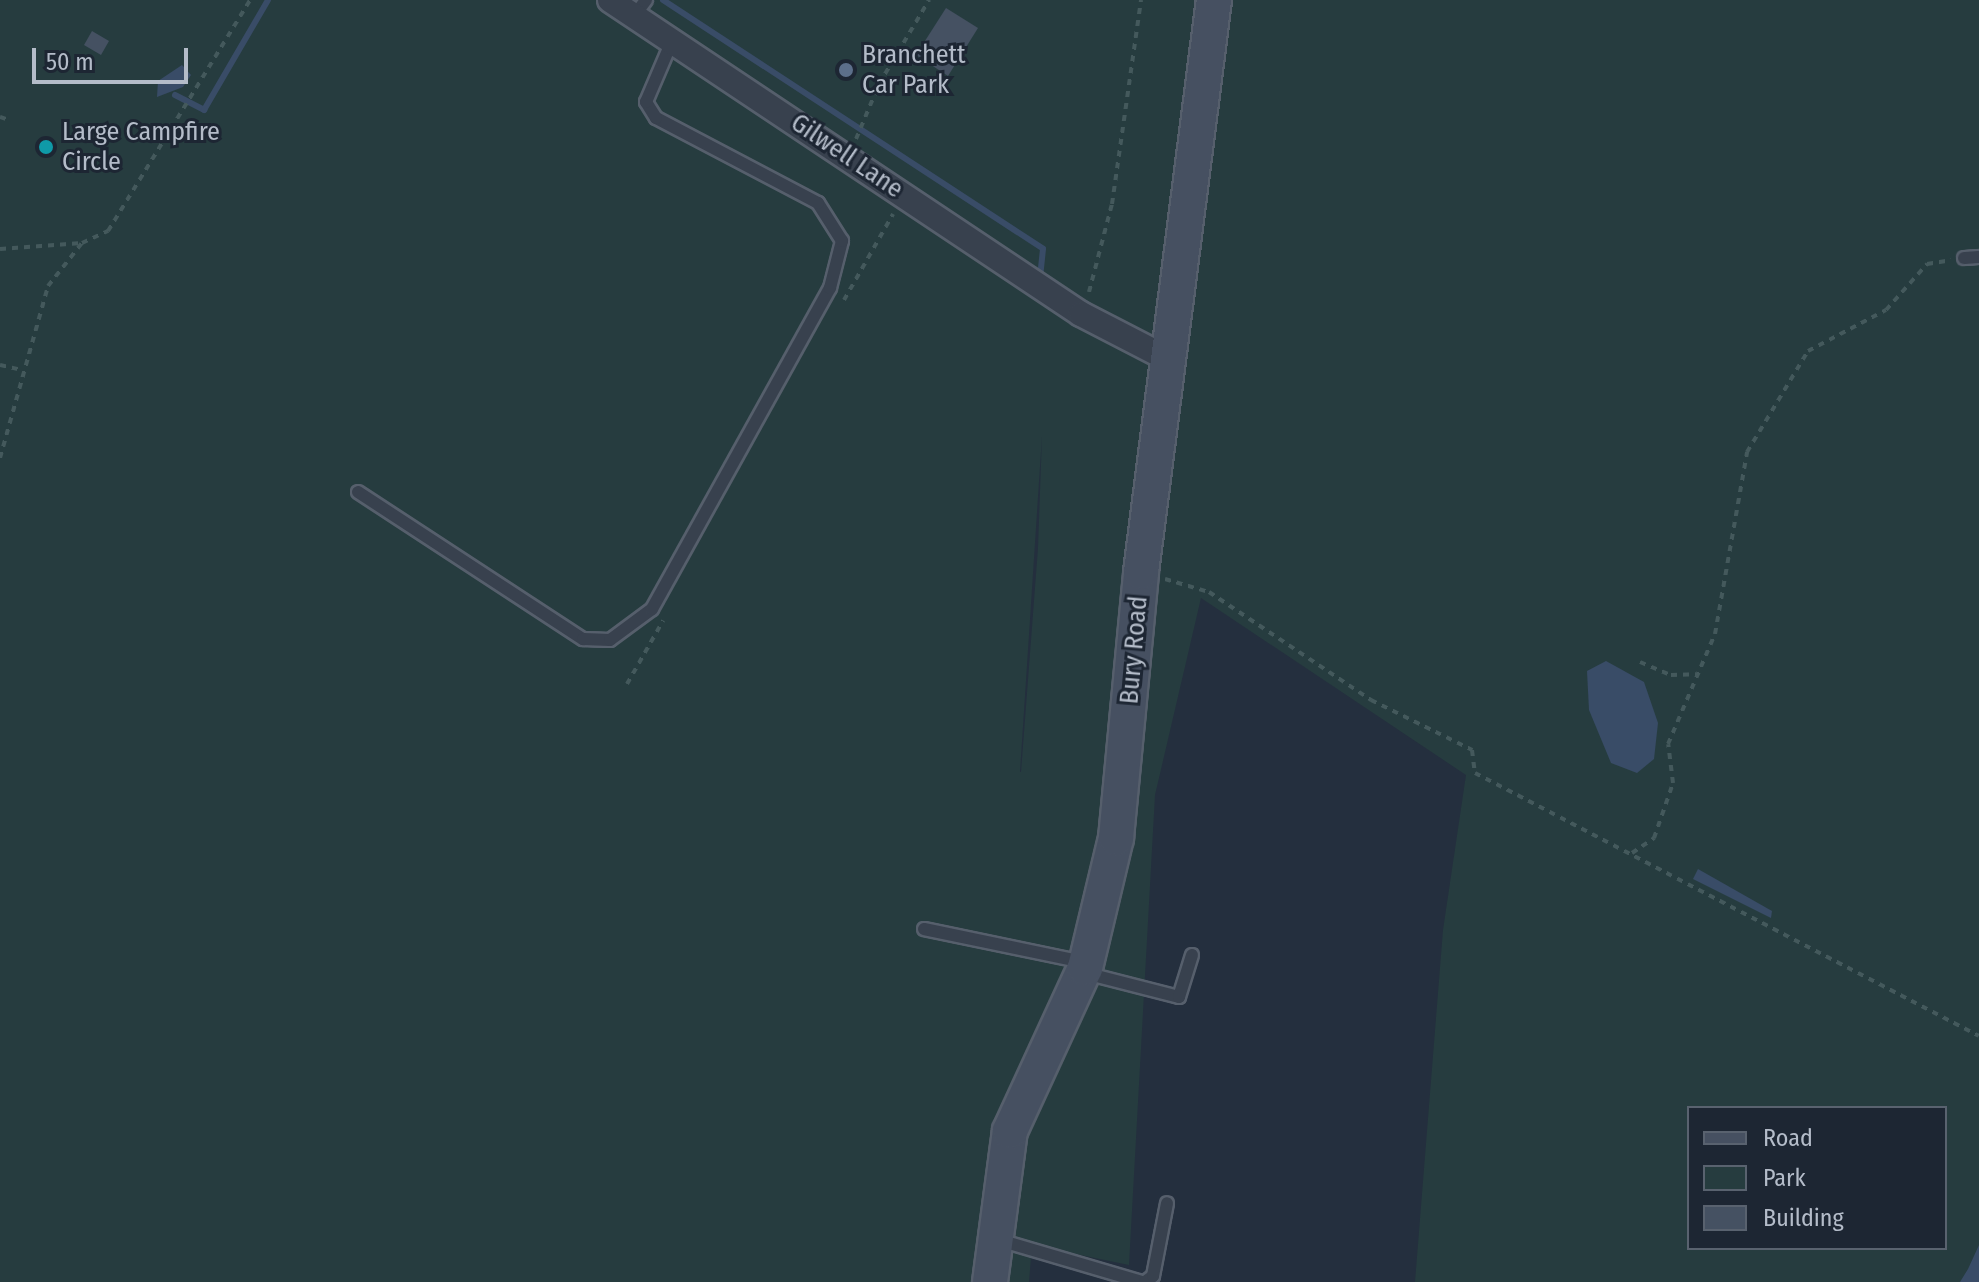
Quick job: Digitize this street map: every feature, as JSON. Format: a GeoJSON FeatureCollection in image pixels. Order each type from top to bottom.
{"type":"FeatureCollection","features":[{"type":"Feature","properties":{"kind":"street","name":"Gilwell Lane"},"geometry":{"type":"LineString","coordinates":[[610,0],[640,8],[672,41],[1081,314],[1172,361]]}},
{"type":"Feature","properties":{"kind":"street","name":"Bury Road"},"geometry":{"type":"LineString","coordinates":[[990,1282],[992,1238],[1010,1131],[1084,967],[1116,838],[1141,572],[1172,361],[1214,0]]}},
{"type":"Feature","properties":{"kind":"lane"},"geometry":{"type":"LineString","coordinates":[[358,492],[583,639],[610,640],[652,609],[830,288],[842,241],[818,203],[656,118],[646,102],[672,41]]}},
{"type":"Feature","properties":{"kind":"lane"},"geometry":{"type":"LineString","coordinates":[[1964,258],[1979,257]]}},
{"type":"Feature","properties":{"kind":"lane"},"geometry":{"type":"LineString","coordinates":[[924,929],[1084,967],[1179,997],[1192,955]]}},
{"type":"Feature","properties":{"kind":"lane"},"geometry":{"type":"LineString","coordinates":[[992,1238],[1143,1282],[1153,1276],[1167,1203]]}},
{"type":"Feature","properties":{"kind":"path"},"geometry":{"type":"LineString","coordinates":[[0,249],[82,243],[108,231],[142,187],[250,0]]}},
{"type":"Feature","properties":{"kind":"path"},"geometry":{"type":"LineString","coordinates":[[861,129],[929,0]]}},
{"type":"Feature","properties":{"kind":"path"},"geometry":{"type":"LineString","coordinates":[[1081,314],[1112,204],[1141,0]]}},
{"type":"Feature","properties":{"kind":"path"},"geometry":{"type":"LineString","coordinates":[[0,117],[9,120]]}},
{"type":"Feature","properties":{"kind":"path"},"geometry":{"type":"LineString","coordinates":[[0,458],[22,370],[48,286],[82,243]]}},
{"type":"Feature","properties":{"kind":"path"},"geometry":{"type":"LineString","coordinates":[[1632,853],[1654,838],[1669,797],[1668,744],[1696,674],[1734,559],[1747,452],[1808,351],[1886,310],[1927,264],[1964,258]]}},
{"type":"Feature","properties":{"kind":"path"},"geometry":{"type":"LineString","coordinates":[[0,365],[22,370]]}},
{"type":"Feature","properties":{"kind":"path"},"geometry":{"type":"LineString","coordinates":[[1141,572],[1209,592],[1371,700],[1447,744],[1472,750],[1475,773],[1979,1036]]}},
{"type":"Feature","properties":{"kind":"path"},"geometry":{"type":"LineString","coordinates":[[1640,662],[1671,675],[1696,674]]}},
{"type":"Feature","properties":{"kind":"green space"},"geometry":{"type":"Polygon","coordinates":[[[0,0],[1979,0],[1979,1282],[1415,1282],[1443,930],[1466,775],[1201,598],[1155,795],[1129,1265],[1032,1245],[1029,1282],[0,1282],[0,0]],[[1042,436],[1020,772],[1021,772],[1038,548],[1042,436]]]}},
{"type":"Feature","properties":{"kind":"water"},"geometry":{"type":"Polygon","coordinates":[[[182,65],[191,75],[183,87],[157,97],[158,81],[182,65]]]}},
{"type":"Feature","properties":{"kind":"water"},"geometry":{"type":"Polygon","coordinates":[[[1606,661],[1644,682],[1658,723],[1654,759],[1637,773],[1611,763],[1589,710],[1587,671],[1606,661]]]}},
{"type":"Feature","properties":{"kind":"water"},"geometry":{"type":"Polygon","coordinates":[[[1698,869],[1772,911],[1771,918],[1693,879],[1698,869]]]}},
{"type":"Feature","properties":{"kind":"water"},"geometry":{"type":"Polygon","coordinates":[[[1979,1245],[1979,1282],[1960,1282],[1968,1269],[1979,1245]]]}},
{"type":"Feature","properties":{"kind":"building"},"geometry":{"type":"Polygon","coordinates":[[[946,8],[978,28],[948,76],[916,55],[946,8]]]}},
{"type":"Feature","properties":{"kind":"building"},"geometry":{"type":"Polygon","coordinates":[[[92,31],[109,41],[101,55],[84,45],[92,31]]]}},
{"type":"Feature","properties":{"kind":"waterway"},"geometry":{"type":"LineString","coordinates":[[175,95],[204,110],[268,0]]}},
{"type":"Feature","properties":{"kind":"waterway"},"geometry":{"type":"LineString","coordinates":[[663,0],[1043,249],[1040,280]]}},
{"type":"Feature","properties":{"kind":"place","name":"Branchett Car Park"},"geometry":{"type":"Point","coordinates":[846,70]}},
{"type":"Feature","properties":{"kind":"place","name":"Large Campfire Circle"},"geometry":{"type":"Point","coordinates":[46,147]}}]}
